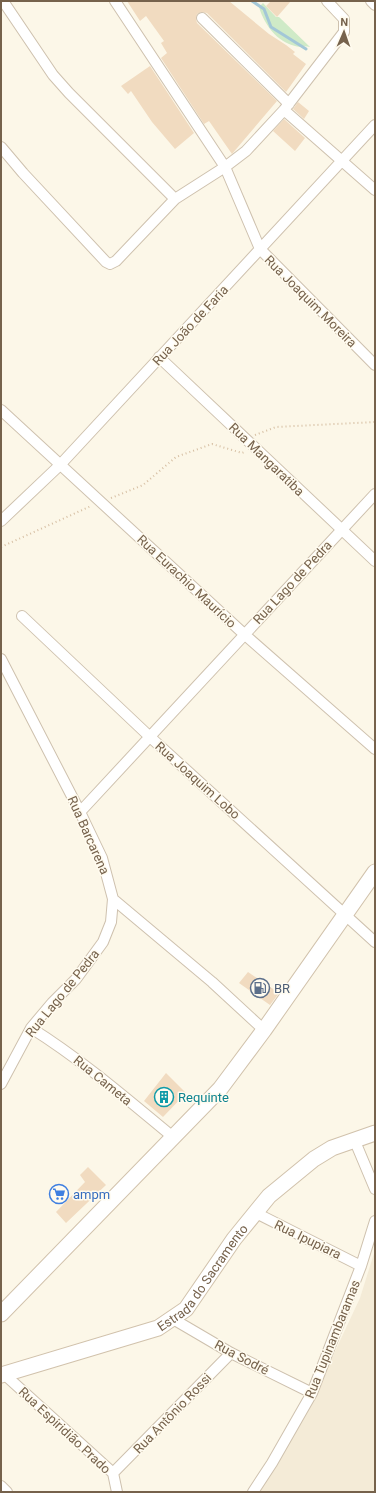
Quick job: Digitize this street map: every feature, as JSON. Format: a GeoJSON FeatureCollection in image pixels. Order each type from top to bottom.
{"type":"FeatureCollection","features":[{"type":"Feature","properties":{"kind":"main road"},"geometry":{"type":"LineString","coordinates":[[1,1314],[220,1089],[264,1030],[375,872]]}},
{"type":"Feature","properties":{"kind":"main road","name":"Estrada do Sacramento"},"geometry":{"type":"LineString","coordinates":[[3,1375],[158,1328],[173,1319],[186,1309],[198,1293],[216,1263],[254,1212],[269,1196],[314,1159],[354,1139],[375,1134]]}},
{"type":"Feature","properties":{"kind":"street"},"geometry":{"type":"LineString","coordinates":[[3,1],[53,75],[69,93],[175,199]]}},
{"type":"Feature","properties":{"kind":"street","name":"Rua Joaquim Moreira"},"geometry":{"type":"LineString","coordinates":[[115,1],[225,167],[260,250],[375,364]]}},
{"type":"Feature","properties":{"kind":"street"},"geometry":{"type":"LineString","coordinates":[[1,147],[22,173],[102,258],[110,264],[116,261],[175,199],[225,167],[246,151],[287,107],[344,32],[344,19],[327,1]]}},
{"type":"Feature","properties":{"kind":"street"},"geometry":{"type":"LineString","coordinates":[[371,1],[375,4]]}},
{"type":"Feature","properties":{"kind":"street"},"geometry":{"type":"LineString","coordinates":[[202,18],[287,107],[375,190]]}},
{"type":"Feature","properties":{"kind":"street","name":"Rua João de Faria"},"geometry":{"type":"LineString","coordinates":[[1,521],[60,465],[159,356],[260,250],[375,125]]}},
{"type":"Feature","properties":{"kind":"street","name":"Rua Mangaratiba"},"geometry":{"type":"LineString","coordinates":[[159,356],[375,561]]}},
{"type":"Feature","properties":{"kind":"street","name":"Rua Eurachio Maurício"},"geometry":{"type":"LineString","coordinates":[[1,410],[244,634],[375,749]]}},
{"type":"Feature","properties":{"kind":"street","name":"Rua Lago de Pedra"},"geometry":{"type":"LineString","coordinates":[[80,812],[375,494]]}},
{"type":"Feature","properties":{"kind":"street","name":"Rua Joaquim Lobo"},"geometry":{"type":"LineString","coordinates":[[22,616],[149,736],[375,942]]}},
{"type":"Feature","properties":{"kind":"street","name":"Rua Barcarena"},"geometry":{"type":"LineString","coordinates":[[1,659],[80,812],[102,858],[113,899]]}},
{"type":"Feature","properties":{"kind":"street"},"geometry":{"type":"LineString","coordinates":[[113,899],[202,973],[264,1030]]}},
{"type":"Feature","properties":{"kind":"street","name":"Rua Lago de Pedra"},"geometry":{"type":"LineString","coordinates":[[1,1084],[31,1028],[52,1003],[76,979],[103,942],[111,922],[113,899]]}},
{"type":"Feature","properties":{"kind":"street","name":"Rua Cameta"},"geometry":{"type":"LineString","coordinates":[[31,1028],[62,1047],[87,1066],[173,1137]]}},
{"type":"Feature","properties":{"kind":"street"},"geometry":{"type":"LineString","coordinates":[[354,1139],[374,1181]]}},
{"type":"Feature","properties":{"kind":"street","name":"Rua Ipupiara"},"geometry":{"type":"LineString","coordinates":[[254,1212],[361,1266]]}},
{"type":"Feature","properties":{"kind":"street","name":"Rua Tupinambaramas"},"geometry":{"type":"LineString","coordinates":[[253,1492],[272,1463],[312,1393],[361,1266],[375,1221]]}},
{"type":"Feature","properties":{"kind":"street","name":"Rua Sodré"},"geometry":{"type":"LineString","coordinates":[[173,1319],[231,1353],[312,1393]]}},
{"type":"Feature","properties":{"kind":"street","name":"Rua Antônio Rossi"},"geometry":{"type":"LineString","coordinates":[[113,1473],[231,1353]]}},
{"type":"Feature","properties":{"kind":"street","name":"Rua Espiridião Prado"},"geometry":{"type":"LineString","coordinates":[[3,1375],[113,1473],[117,1492]]}},
{"type":"Feature","properties":{"kind":"street"},"geometry":{"type":"LineString","coordinates":[[1,1486],[7,1492]]}},
{"type":"Feature","properties":{"kind":"path"},"geometry":{"type":"LineString","coordinates":[[1,547],[100,502],[143,486],[176,457],[212,444],[242,453],[254,447],[255,434],[276,427],[375,422]]}},
{"type":"Feature","properties":{"kind":"shaded area"},"geometry":{"type":"Polygon","coordinates":[[[375,1250],[375,1492],[255,1492],[316,1392],[360,1298],[375,1250]]]}},
{"type":"Feature","properties":{"kind":"green space"},"geometry":{"type":"Polygon","coordinates":[[[263,3],[276,17],[279,17],[310,47],[298,47],[282,41],[264,20],[259,7],[263,3]]]}},
{"type":"Feature","properties":{"kind":"building"},"geometry":{"type":"Polygon","coordinates":[[[127,1],[229,1],[269,34],[295,52],[293,54],[306,64],[286,92],[207,13],[201,12],[197,14],[197,23],[277,101],[232,154],[209,121],[204,124],[161,58],[167,53],[161,43],[164,41],[146,16],[140,21],[127,1]]]}},
{"type":"Feature","properties":{"kind":"building"},"geometry":{"type":"Polygon","coordinates":[[[271,1],[291,1],[277,17],[266,6],[271,1]]]}},
{"type":"Feature","properties":{"kind":"building"},"geometry":{"type":"Polygon","coordinates":[[[150,66],[194,133],[175,149],[152,122],[131,91],[128,94],[121,86],[150,66]]]}},
{"type":"Feature","properties":{"kind":"building"},"geometry":{"type":"Polygon","coordinates":[[[298,102],[309,111],[304,119],[293,109],[298,102]]]}},
{"type":"Feature","properties":{"kind":"building"},"geometry":{"type":"Polygon","coordinates":[[[284,119],[305,138],[295,151],[273,131],[284,119]]]}},
{"type":"Feature","properties":{"kind":"building","name":"BR"},"geometry":{"type":"Polygon","coordinates":[[[248,972],[279,993],[270,1005],[239,983],[248,972]]]}},
{"type":"Feature","properties":{"kind":"building","name":"Requinte"},"geometry":{"type":"Polygon","coordinates":[[[166,1073],[186,1093],[163,1117],[144,1101],[166,1073]]]}},
{"type":"Feature","properties":{"kind":"building"},"geometry":{"type":"Polygon","coordinates":[[[88,1167],[106,1185],[66,1223],[56,1212],[85,1182],[80,1175],[88,1167]]]}},
{"type":"Feature","properties":{"kind":"waterway"},"geometry":{"type":"LineString","coordinates":[[252,1],[264,9],[271,27],[306,49]]}},
{"type":"Feature","properties":{"kind":"place","name":"BR"},"geometry":{"type":"Point","coordinates":[260,988]}},
{"type":"Feature","properties":{"kind":"place","name":"Requinte"},"geometry":{"type":"Point","coordinates":[164,1097]}},
{"type":"Feature","properties":{"kind":"place","name":"ampm"},"geometry":{"type":"Point","coordinates":[59,1194]}}]}
